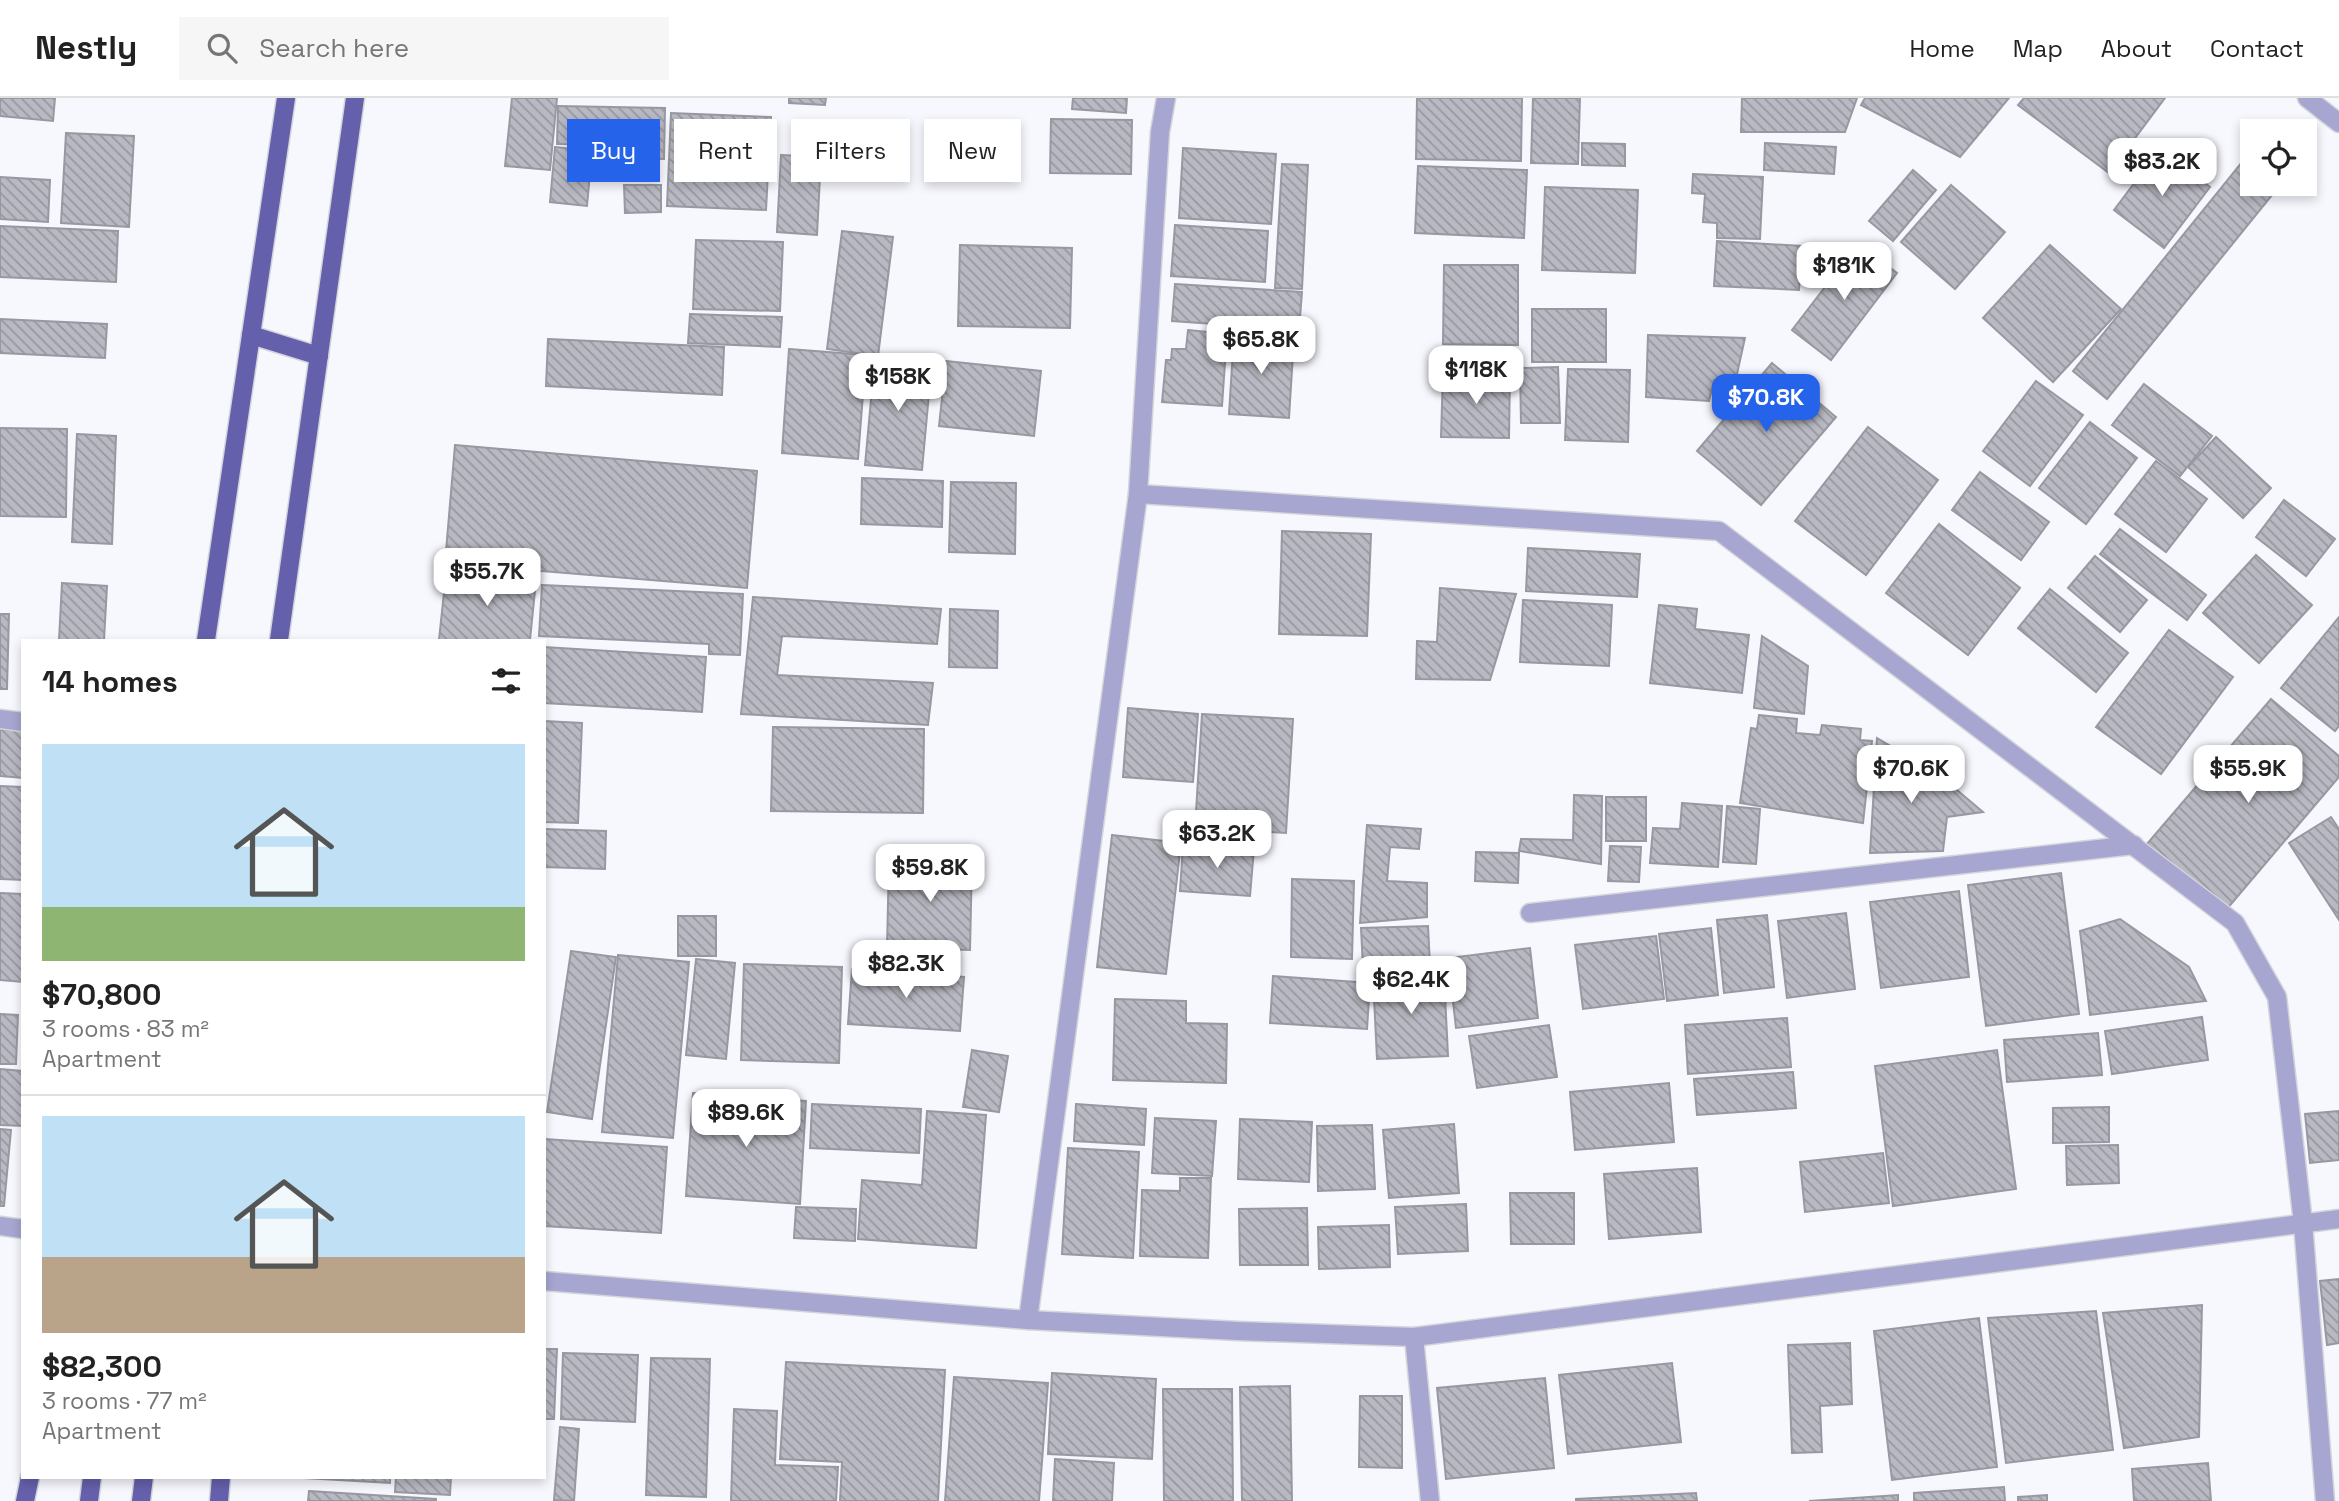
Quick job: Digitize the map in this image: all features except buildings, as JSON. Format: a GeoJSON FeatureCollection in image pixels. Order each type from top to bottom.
{"type":"FeatureCollection","features":[{"type":"Feature","properties":{"kind":"main road"},"geometry":{"type":"LineString","coordinates":[[206,639],[286,98]]}},
{"type":"Feature","properties":{"kind":"main road"},"geometry":{"type":"LineString","coordinates":[[279,639],[355,98]]}},
{"type":"Feature","properties":{"kind":"main road"},"geometry":{"type":"LineString","coordinates":[[251,335],[319,356]]}},
{"type":"Feature","properties":{"kind":"main road"},"geometry":{"type":"LineString","coordinates":[[26,1501],[30,1479]]}},
{"type":"Feature","properties":{"kind":"main road"},"geometry":{"type":"LineString","coordinates":[[89,1501],[92,1479]]}},
{"type":"Feature","properties":{"kind":"main road"},"geometry":{"type":"LineString","coordinates":[[141,1501],[144,1479]]}},
{"type":"Feature","properties":{"kind":"main road"},"geometry":{"type":"LineString","coordinates":[[219,1501],[221,1479]]}},
{"type":"Feature","properties":{"kind":"street"},"geometry":{"type":"LineString","coordinates":[[1028,1320],[1138,494],[1160,132],[1166,98]]}},
{"type":"Feature","properties":{"kind":"street"},"geometry":{"type":"LineString","coordinates":[[2307,98],[2339,123]]}},
{"type":"Feature","properties":{"kind":"street"},"geometry":{"type":"LineString","coordinates":[[1138,494],[1719,531],[2235,923],[2277,997],[2303,1223],[2325,1501]]}},
{"type":"Feature","properties":{"kind":"street"},"geometry":{"type":"LineString","coordinates":[[0,719],[21,722]]}},
{"type":"Feature","properties":{"kind":"street"},"geometry":{"type":"LineString","coordinates":[[1530,913],[2134,845]]}},
{"type":"Feature","properties":{"kind":"street"},"geometry":{"type":"LineString","coordinates":[[546,1281],[1028,1320],[1414,1337],[2339,1219]]}},
{"type":"Feature","properties":{"kind":"street"},"geometry":{"type":"LineString","coordinates":[[0,1226],[21,1229]]}},
{"type":"Feature","properties":{"kind":"street"},"geometry":{"type":"LineString","coordinates":[[1414,1337],[1430,1501]]}}]}
